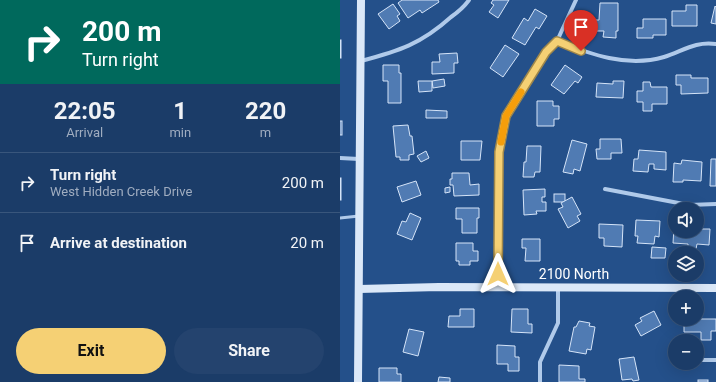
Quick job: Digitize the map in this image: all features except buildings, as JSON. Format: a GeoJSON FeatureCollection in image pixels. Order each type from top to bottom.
{"type":"FeatureCollection","features":[{"type":"Feature","properties":{"kind":"street"},"geometry":{"type":"LineString","coordinates":[[358,382],[361,0]]}},
{"type":"Feature","properties":{"kind":"street"},"geometry":{"type":"LineString","coordinates":[[361,61],[396,52],[421,40],[444,24],[465,6],[469,0]]}},
{"type":"Feature","properties":{"kind":"street"},"geometry":{"type":"LineString","coordinates":[[498,287],[499,152],[506,116],[546,52],[557,41],[576,0]]}},
{"type":"Feature","properties":{"kind":"street"},"geometry":{"type":"LineString","coordinates":[[557,41],[593,55],[617,60],[640,61],[663,57],[690,46],[705,42],[716,44]]}},
{"type":"Feature","properties":{"kind":"street"},"geometry":{"type":"LineString","coordinates":[[340,158],[359,159]]}},
{"type":"Feature","properties":{"kind":"street"},"geometry":{"type":"LineString","coordinates":[[605,189],[689,205],[716,204]]}},
{"type":"Feature","properties":{"kind":"street","name":"2100 North"},"geometry":{"type":"LineString","coordinates":[[359,289],[439,287],[716,288]]}},
{"type":"Feature","properties":{"kind":"street"},"geometry":{"type":"LineString","coordinates":[[540,382],[540,362],[558,323],[558,287]]}},
{"type":"Feature","properties":{"kind":"street"},"geometry":{"type":"LineString","coordinates":[[704,360],[716,360]]}},
{"type":"Feature","properties":{"kind":"lane"},"geometry":{"type":"LineString","coordinates":[[340,218],[359,216]]}},
{"type":"Feature","properties":{"kind":"slow traffic"},"geometry":{"type":"LineString","coordinates":[[501,142],[506,116],[521,92]]}},
{"type":"Feature","properties":{"kind":"route"},"geometry":{"type":"LineString","coordinates":[[498,274],[499,152],[506,116],[546,52],[557,41],[581,51]]}}]}
